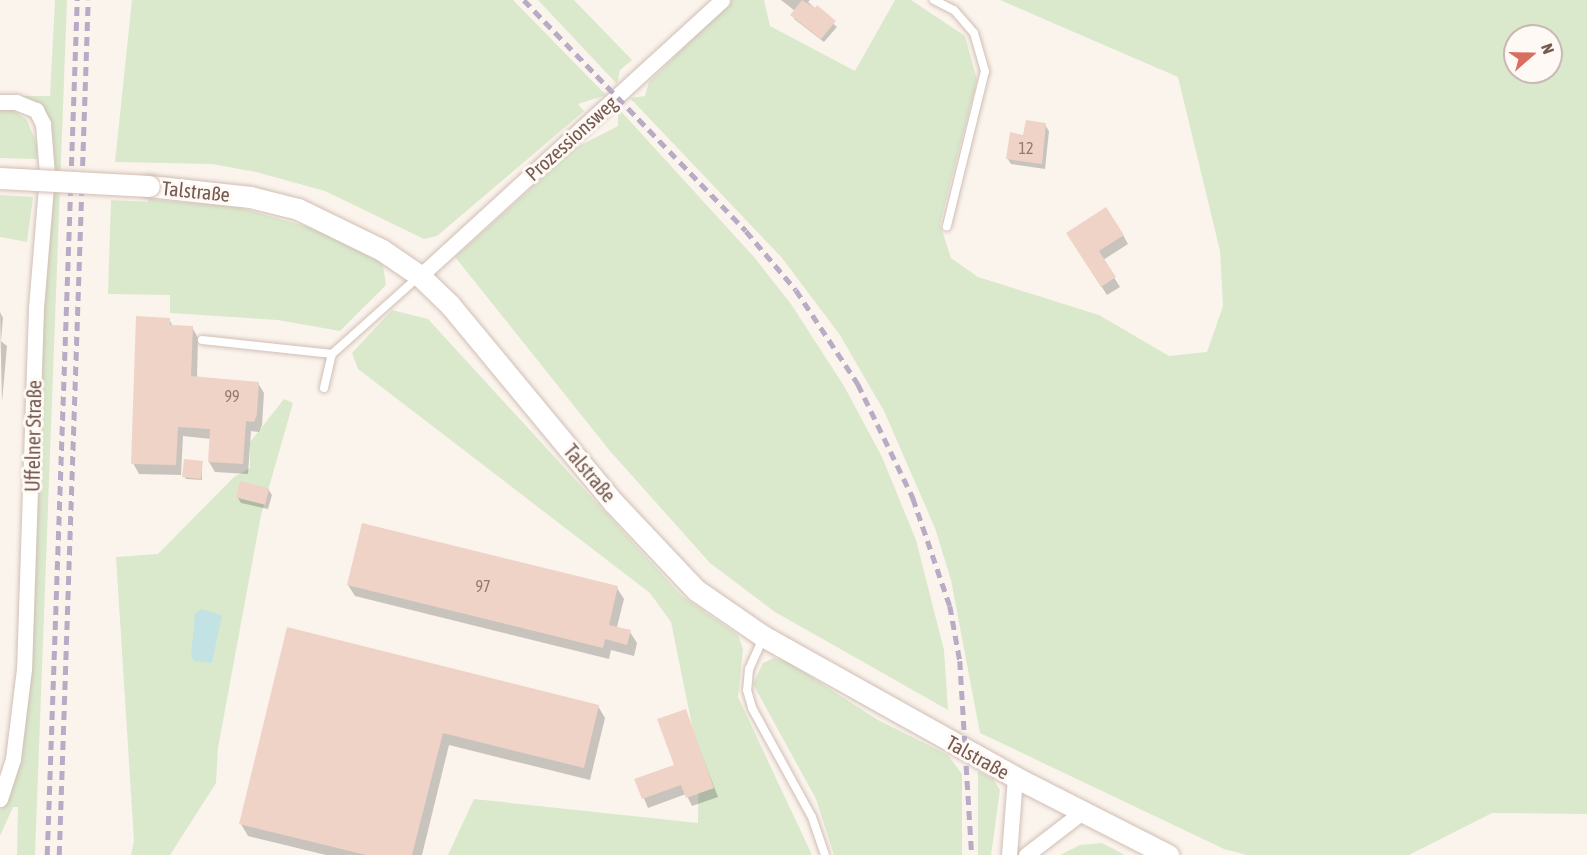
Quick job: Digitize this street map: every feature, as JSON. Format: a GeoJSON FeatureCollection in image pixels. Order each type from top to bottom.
{"type":"FeatureCollection","features":[{"type":"Feature","properties":{"kind":"street","name":"Prozessionsweg"},"geometry":{"type":"LineString","coordinates":[[420,276],[722,0]]}},
{"type":"Feature","properties":{"kind":"street","name":"Uffelner Straße"},"geometry":{"type":"LineString","coordinates":[[0,102],[16,102],[36,110],[43,124],[47,174],[36,309],[24,669],[13,759],[0,799]]}},
{"type":"Feature","properties":{"kind":"street","name":"Talstraße"},"geometry":{"type":"LineString","coordinates":[[0,178],[149,186],[250,197],[297,209],[382,250],[420,276],[450,305],[663,556],[696,590],[763,636],[1015,777],[1168,855]]}},
{"type":"Feature","properties":{"kind":"street"},"geometry":{"type":"LineString","coordinates":[[1009,855],[1015,777]]}},
{"type":"Feature","properties":{"kind":"street"},"geometry":{"type":"LineString","coordinates":[[1026,855],[1082,812]]}},
{"type":"Feature","properties":{"kind":"lane"},"geometry":{"type":"LineString","coordinates":[[934,0],[954,10],[974,33],[985,72],[947,225]]}},
{"type":"Feature","properties":{"kind":"lane"},"geometry":{"type":"LineString","coordinates":[[324,388],[332,354],[420,276]]}},
{"type":"Feature","properties":{"kind":"lane"},"geometry":{"type":"LineString","coordinates":[[202,340],[332,354]]}},
{"type":"Feature","properties":{"kind":"lane"},"geometry":{"type":"LineString","coordinates":[[763,636],[749,669],[747,690],[752,708],[812,817],[825,855]]}},
{"type":"Feature","properties":{"kind":"green space"},"geometry":{"type":"Polygon","coordinates":[[[55,0],[67,0],[35,855],[17,855],[18,807],[13,807],[0,836],[0,811],[12,775],[34,562],[42,420],[41,318],[52,215],[49,118],[41,105],[22,96],[50,96],[55,0]]]}},
{"type":"Feature","properties":{"kind":"green space"},"geometry":{"type":"Polygon","coordinates":[[[132,0],[513,0],[606,95],[578,104],[584,111],[437,236],[424,239],[325,191],[256,172],[212,164],[115,162],[132,0]]]}},
{"type":"Feature","properties":{"kind":"green space"},"geometry":{"type":"Polygon","coordinates":[[[538,0],[574,0],[632,60],[620,70],[617,84],[538,0]]]}},
{"type":"Feature","properties":{"kind":"green space"},"geometry":{"type":"Polygon","coordinates":[[[732,0],[764,0],[770,26],[855,71],[895,0],[911,0],[965,36],[977,80],[940,224],[951,258],[978,277],[1099,315],[1169,356],[1207,352],[1223,306],[1220,251],[1178,77],[1000,0],[1587,0],[1587,814],[1492,813],[1409,855],[1247,855],[1224,849],[980,733],[951,580],[935,528],[884,411],[840,335],[782,258],[630,98],[645,96],[649,82],[732,0]]]}},
{"type":"Feature","properties":{"kind":"green space"},"geometry":{"type":"Polygon","coordinates":[[[0,108],[10,108],[27,120],[37,145],[37,159],[0,158],[0,108]]]}},
{"type":"Feature","properties":{"kind":"green space"},"geometry":{"type":"Polygon","coordinates":[[[618,108],[754,257],[791,304],[844,386],[882,457],[916,540],[944,650],[948,710],[775,612],[710,563],[610,451],[455,257],[577,147],[618,126],[618,108]]]}},
{"type":"Feature","properties":{"kind":"green space"},"geometry":{"type":"Polygon","coordinates":[[[0,195],[33,197],[27,242],[0,237],[0,195]]]}},
{"type":"Feature","properties":{"kind":"green space"},"geometry":{"type":"Polygon","coordinates":[[[149,199],[237,207],[312,228],[383,265],[386,285],[340,331],[278,320],[170,313],[170,295],[108,294],[111,200],[148,202],[149,199]]]}},
{"type":"Feature","properties":{"kind":"green space"},"geometry":{"type":"Polygon","coordinates":[[[392,310],[428,319],[682,596],[738,635],[743,649],[738,697],[812,855],[448,855],[474,799],[698,823],[699,760],[671,622],[650,593],[358,369],[352,353],[392,310]]]}},
{"type":"Feature","properties":{"kind":"green space"},"geometry":{"type":"Polygon","coordinates":[[[284,399],[293,403],[261,515],[218,748],[216,783],[170,855],[131,855],[134,841],[116,557],[158,554],[234,477],[250,468],[250,442],[284,399]]]}},
{"type":"Feature","properties":{"kind":"green space"},"geometry":{"type":"Polygon","coordinates":[[[774,658],[788,662],[878,720],[948,755],[962,774],[962,855],[834,855],[816,799],[753,684],[763,663],[774,658]]]}},
{"type":"Feature","properties":{"kind":"green space"},"geometry":{"type":"Polygon","coordinates":[[[978,771],[993,779],[1000,790],[991,855],[978,855],[978,771]]]}},
{"type":"Feature","properties":{"kind":"green space"},"geometry":{"type":"Polygon","coordinates":[[[1102,843],[1125,855],[1060,855],[1080,845],[1102,843]]]}},
{"type":"Feature","properties":{"kind":"water"},"geometry":{"type":"Polygon","coordinates":[[[201,609],[222,615],[212,663],[194,661],[191,656],[195,614],[201,609]]]}},
{"type":"Feature","properties":{"kind":"building"},"geometry":{"type":"Polygon","coordinates":[[[802,0],[815,8],[817,5],[836,21],[821,39],[790,15],[802,0]]]}},
{"type":"Feature","properties":{"kind":"building"},"geometry":{"type":"Polygon","coordinates":[[[1026,120],[1046,123],[1042,164],[1006,159],[1010,132],[1023,135],[1026,120]]]}},
{"type":"Feature","properties":{"kind":"building"},"geometry":{"type":"Polygon","coordinates":[[[1106,207],[1124,235],[1099,251],[1116,277],[1101,287],[1066,233],[1106,207]]]}},
{"type":"Feature","properties":{"kind":"building"},"geometry":{"type":"Polygon","coordinates":[[[136,316],[170,318],[170,325],[193,326],[191,376],[259,382],[257,414],[254,422],[246,421],[243,464],[208,462],[210,429],[178,427],[176,465],[131,464],[136,316]]]}},
{"type":"Feature","properties":{"kind":"building"},"geometry":{"type":"Polygon","coordinates":[[[184,459],[203,461],[201,479],[182,477],[184,459]]]}},
{"type":"Feature","properties":{"kind":"building"},"geometry":{"type":"Polygon","coordinates":[[[240,481],[269,488],[265,505],[236,497],[240,481]]]}},
{"type":"Feature","properties":{"kind":"building"},"geometry":{"type":"Polygon","coordinates":[[[362,523],[618,586],[609,625],[631,630],[627,645],[605,639],[603,648],[347,585],[362,523]]]}},
{"type":"Feature","properties":{"kind":"building"},"geometry":{"type":"Polygon","coordinates":[[[287,627],[599,705],[584,768],[443,733],[412,855],[366,855],[239,824],[287,627]]]}},
{"type":"Feature","properties":{"kind":"building"},"geometry":{"type":"Polygon","coordinates":[[[686,709],[714,788],[686,798],[681,785],[642,799],[634,779],[674,765],[657,719],[686,709]]]}},
{"type":"Feature","properties":{"kind":"railway"},"geometry":{"type":"LineString","coordinates":[[47,855],[77,0]]}},
{"type":"Feature","properties":{"kind":"railway"},"geometry":{"type":"LineString","coordinates":[[59,855],[88,0]]}},
{"type":"Feature","properties":{"kind":"railway"},"geometry":{"type":"LineString","coordinates":[[524,0],[746,231],[796,290],[858,384],[913,498],[950,606],[960,661],[972,855]]}}]}
